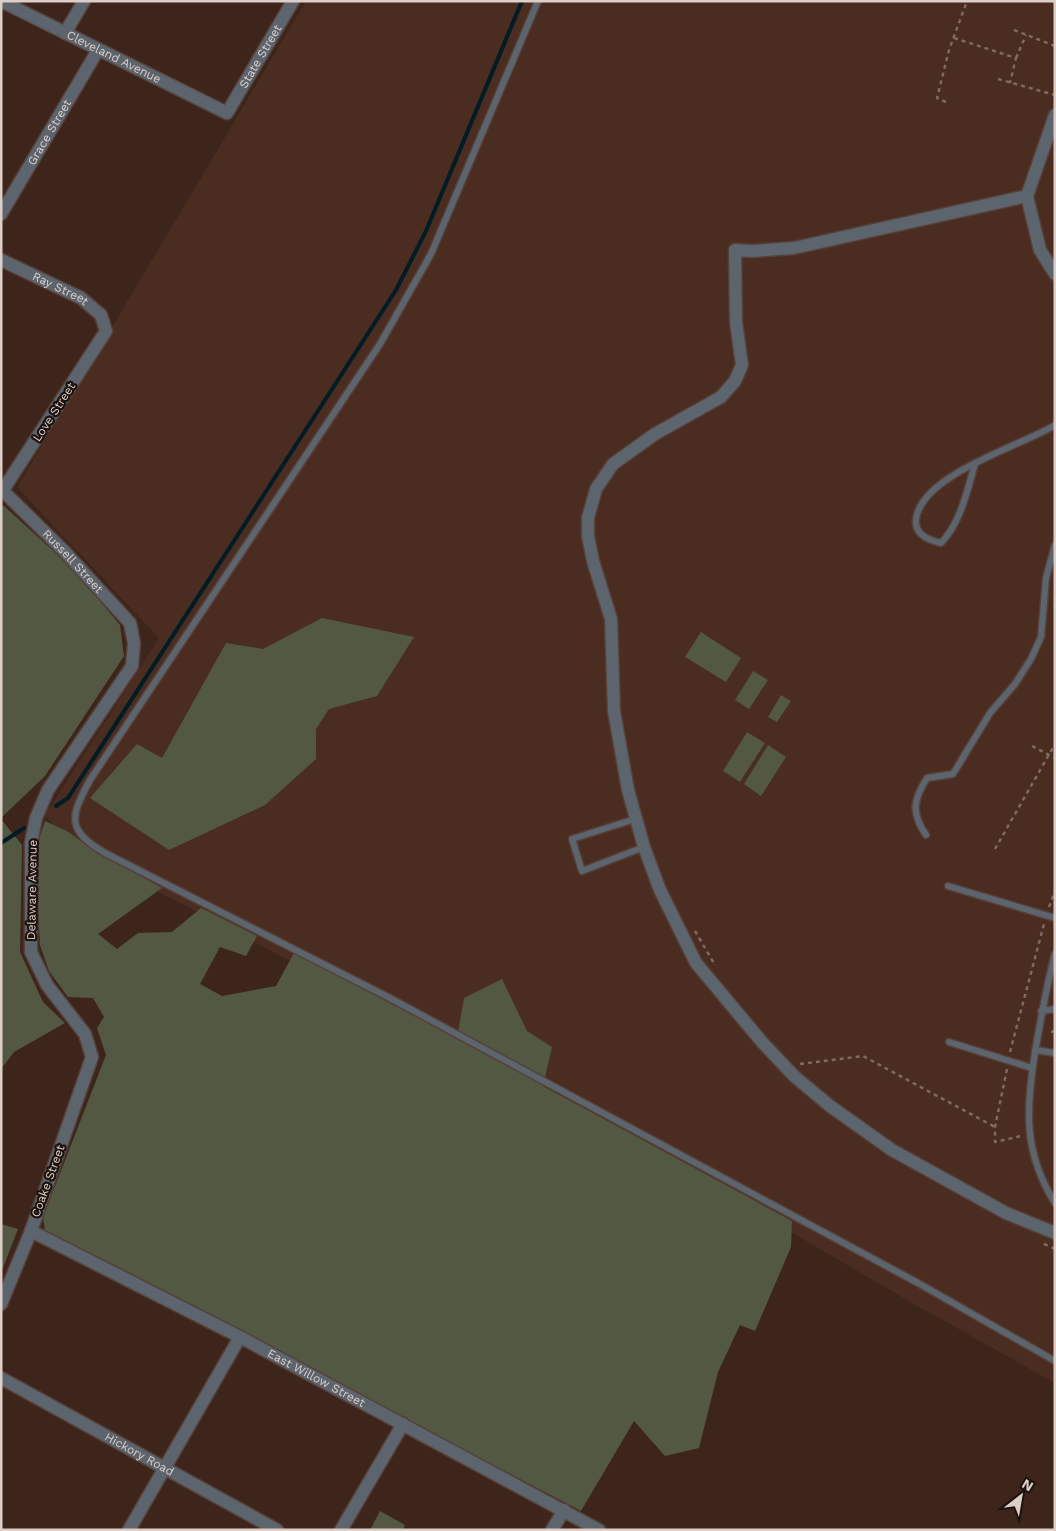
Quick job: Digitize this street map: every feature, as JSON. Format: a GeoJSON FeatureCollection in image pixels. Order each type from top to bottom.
{"type":"FeatureCollection","features":[{"type":"Feature","properties":{"kind":"street","name":"Cleveland Avenue"},"geometry":{"type":"LineString","coordinates":[[1,1],[227,113]]}},
{"type":"Feature","properties":{"kind":"street"},"geometry":{"type":"LineString","coordinates":[[65,33],[84,1]]}},
{"type":"Feature","properties":{"kind":"street","name":"State Street"},"geometry":{"type":"LineString","coordinates":[[227,113],[293,1]]}},
{"type":"Feature","properties":{"kind":"street","name":"Grace Street"},"geometry":{"type":"LineString","coordinates":[[1,214],[98,50]]}},
{"type":"Feature","properties":{"kind":"street"},"geometry":{"type":"LineString","coordinates":[[1055,115],[1027,196],[1040,250],[1055,274]]}},
{"type":"Feature","properties":{"kind":"street"},"geometry":{"type":"LineString","coordinates":[[1027,196],[794,248],[752,251],[735,250],[736,322],[742,365],[734,381],[721,397],[656,434],[613,464],[596,489],[588,518],[593,561],[611,619],[614,711],[635,819],[660,890],[696,963],[762,1042],[794,1076],[830,1106],[892,1150],[1006,1213],[1055,1233]]}},
{"type":"Feature","properties":{"kind":"street","name":"Ray Street"},"geometry":{"type":"LineString","coordinates":[[1,260],[81,298],[101,315],[106,330]]}},
{"type":"Feature","properties":{"kind":"street","name":"Love Street"},"geometry":{"type":"LineString","coordinates":[[2,491],[106,330]]}},
{"type":"Feature","properties":{"kind":"street","name":"Russell Street"},"geometry":{"type":"LineString","coordinates":[[2,491],[64,551],[130,623],[134,642]]}},
{"type":"Feature","properties":{"kind":"street","name":"Delaware Avenue"},"geometry":{"type":"LineString","coordinates":[[92,1057],[85,1034],[68,1009],[47,985],[31,952],[31,843],[36,818],[48,790],[132,666],[134,642]]}},
{"type":"Feature","properties":{"kind":"street","name":"Coake Street"},"geometry":{"type":"LineString","coordinates":[[1,1304],[31,1231],[92,1057]]}},
{"type":"Feature","properties":{"kind":"street","name":"East Willow Street"},"geometry":{"type":"LineString","coordinates":[[31,1231],[240,1338],[599,1530]]}},
{"type":"Feature","properties":{"kind":"street"},"geometry":{"type":"LineString","coordinates":[[129,1530],[240,1338]]}},
{"type":"Feature","properties":{"kind":"street","name":"Hickory Road"},"geometry":{"type":"LineString","coordinates":[[1,1378],[277,1530]]}},
{"type":"Feature","properties":{"kind":"street"},"geometry":{"type":"LineString","coordinates":[[341,1530],[403,1424]]}},
{"type":"Feature","properties":{"kind":"street"},"geometry":{"type":"LineString","coordinates":[[552,1530],[564,1510]]}},
{"type":"Feature","properties":{"kind":"lane"},"geometry":{"type":"LineString","coordinates":[[538,1],[431,254],[408,298],[380,344],[90,780],[77,804],[75,820],[79,834],[104,854],[388,996],[918,1283],[1055,1361]]}},
{"type":"Feature","properties":{"kind":"lane"},"geometry":{"type":"LineString","coordinates":[[975,464],[958,517],[950,533],[941,542],[926,539],[920,533],[916,523],[917,512],[942,483],[975,464],[1055,425]]}},
{"type":"Feature","properties":{"kind":"lane"},"geometry":{"type":"LineString","coordinates":[[926,835],[916,820],[917,795],[927,778],[953,774],[990,713],[1015,684],[1031,659],[1041,637],[1046,578],[1055,545]]}},
{"type":"Feature","properties":{"kind":"lane"},"geometry":{"type":"LineString","coordinates":[[635,819],[572,838],[582,871],[644,847]]}},
{"type":"Feature","properties":{"kind":"lane"},"geometry":{"type":"LineString","coordinates":[[948,886],[1055,918]]}},
{"type":"Feature","properties":{"kind":"lane"},"geometry":{"type":"LineString","coordinates":[[1054,956],[1041,1011],[1032,1068],[1028,1110],[1033,1156],[1044,1185],[1055,1203]]}},
{"type":"Feature","properties":{"kind":"lane"},"geometry":{"type":"LineString","coordinates":[[1041,1011],[1055,1009]]}},
{"type":"Feature","properties":{"kind":"lane"},"geometry":{"type":"LineString","coordinates":[[949,1042],[1032,1068]]}},
{"type":"Feature","properties":{"kind":"lane"},"geometry":{"type":"LineString","coordinates":[[1036,1050],[1055,1053]]}},
{"type":"Feature","properties":{"kind":"path"},"geometry":{"type":"LineString","coordinates":[[946,102],[937,98],[967,1]]}},
{"type":"Feature","properties":{"kind":"path"},"geometry":{"type":"LineString","coordinates":[[1014,30],[1055,46]]}},
{"type":"Feature","properties":{"kind":"path"},"geometry":{"type":"LineString","coordinates":[[1010,82],[1016,58],[1026,34]]}},
{"type":"Feature","properties":{"kind":"path"},"geometry":{"type":"LineString","coordinates":[[954,38],[1016,58]]}},
{"type":"Feature","properties":{"kind":"path"},"geometry":{"type":"LineString","coordinates":[[998,79],[1055,95]]}},
{"type":"Feature","properties":{"kind":"path"},"geometry":{"type":"LineString","coordinates":[[995,849],[1055,744]]}},
{"type":"Feature","properties":{"kind":"path"},"geometry":{"type":"LineString","coordinates":[[1032,746],[1055,758]]}},
{"type":"Feature","properties":{"kind":"path"},"geometry":{"type":"LineString","coordinates":[[1049,909],[1055,890]]}},
{"type":"Feature","properties":{"kind":"path"},"geometry":{"type":"LineString","coordinates":[[1021,1136],[996,1142],[995,1127],[1013,1035],[1045,923]]}},
{"type":"Feature","properties":{"kind":"path"},"geometry":{"type":"LineString","coordinates":[[691,925],[716,968]]}},
{"type":"Feature","properties":{"kind":"path"},"geometry":{"type":"LineString","coordinates":[[797,1064],[863,1056],[995,1127]]}},
{"type":"Feature","properties":{"kind":"path"},"geometry":{"type":"LineString","coordinates":[[1044,1244],[1055,1249]]}},
{"type":"Feature","properties":{"kind":"shaded area"},"geometry":{"type":"Polygon","coordinates":[[[306,1],[1055,1],[1055,1383],[912,1303],[656,1153],[73,847],[45,815],[159,638],[17,487],[306,1]]]}},
{"type":"Feature","properties":{"kind":"green space"},"geometry":{"type":"Polygon","coordinates":[[[3,505],[74,570],[120,625],[124,656],[45,776],[1,818],[1,508],[3,505]]]}},
{"type":"Feature","properties":{"kind":"green space"},"geometry":{"type":"Polygon","coordinates":[[[322,618],[414,637],[377,696],[329,709],[316,729],[316,759],[265,805],[169,850],[90,798],[137,744],[162,758],[226,643],[263,649],[322,618]]]}},
{"type":"Feature","properties":{"kind":"green space"},"geometry":{"type":"Polygon","coordinates":[[[701,632],[741,658],[726,682],[685,657],[701,632]]]}},
{"type":"Feature","properties":{"kind":"green space"},"geometry":{"type":"Polygon","coordinates":[[[753,671],[768,680],[749,709],[735,700],[753,671]]]}},
{"type":"Feature","properties":{"kind":"green space"},"geometry":{"type":"Polygon","coordinates":[[[781,695],[791,701],[777,722],[768,717],[781,695]]]}},
{"type":"Feature","properties":{"kind":"green space"},"geometry":{"type":"Polygon","coordinates":[[[747,732],[765,743],[740,782],[723,771],[747,732]]]}},
{"type":"Feature","properties":{"kind":"green space"},"geometry":{"type":"Polygon","coordinates":[[[768,745],[786,757],[761,796],[744,784],[768,745]]]}},
{"type":"Feature","properties":{"kind":"green space"},"geometry":{"type":"Polygon","coordinates":[[[1,819],[22,845],[20,952],[43,1002],[65,1023],[14,1052],[1,1069],[1,819]]]}},
{"type":"Feature","properties":{"kind":"green space"},"geometry":{"type":"Polygon","coordinates":[[[45,821],[67,831],[90,848],[162,888],[98,934],[117,949],[138,933],[172,932],[201,908],[257,936],[246,956],[220,947],[200,984],[222,996],[276,986],[294,953],[457,1038],[464,998],[502,979],[527,1031],[552,1047],[543,1086],[792,1221],[791,1247],[755,1331],[740,1325],[718,1372],[699,1448],[665,1456],[634,1421],[581,1511],[45,1231],[43,1217],[106,1055],[97,1028],[104,1017],[93,998],[68,997],[49,971],[40,945],[35,851],[45,821]]]}},
{"type":"Feature","properties":{"kind":"green space"},"geometry":{"type":"Polygon","coordinates":[[[1,1224],[18,1229],[1,1273],[1,1224]]]}},
{"type":"Feature","properties":{"kind":"green space"},"geometry":{"type":"Polygon","coordinates":[[[380,1511],[405,1525],[403,1530],[370,1530],[380,1511]]]}},
{"type":"Feature","properties":{"kind":"waterway"},"geometry":{"type":"LineString","coordinates":[[56,806],[68,798],[396,290],[426,231],[522,1]]}},
{"type":"Feature","properties":{"kind":"waterway"},"geometry":{"type":"LineString","coordinates":[[1,843],[24,828]]}}]}
